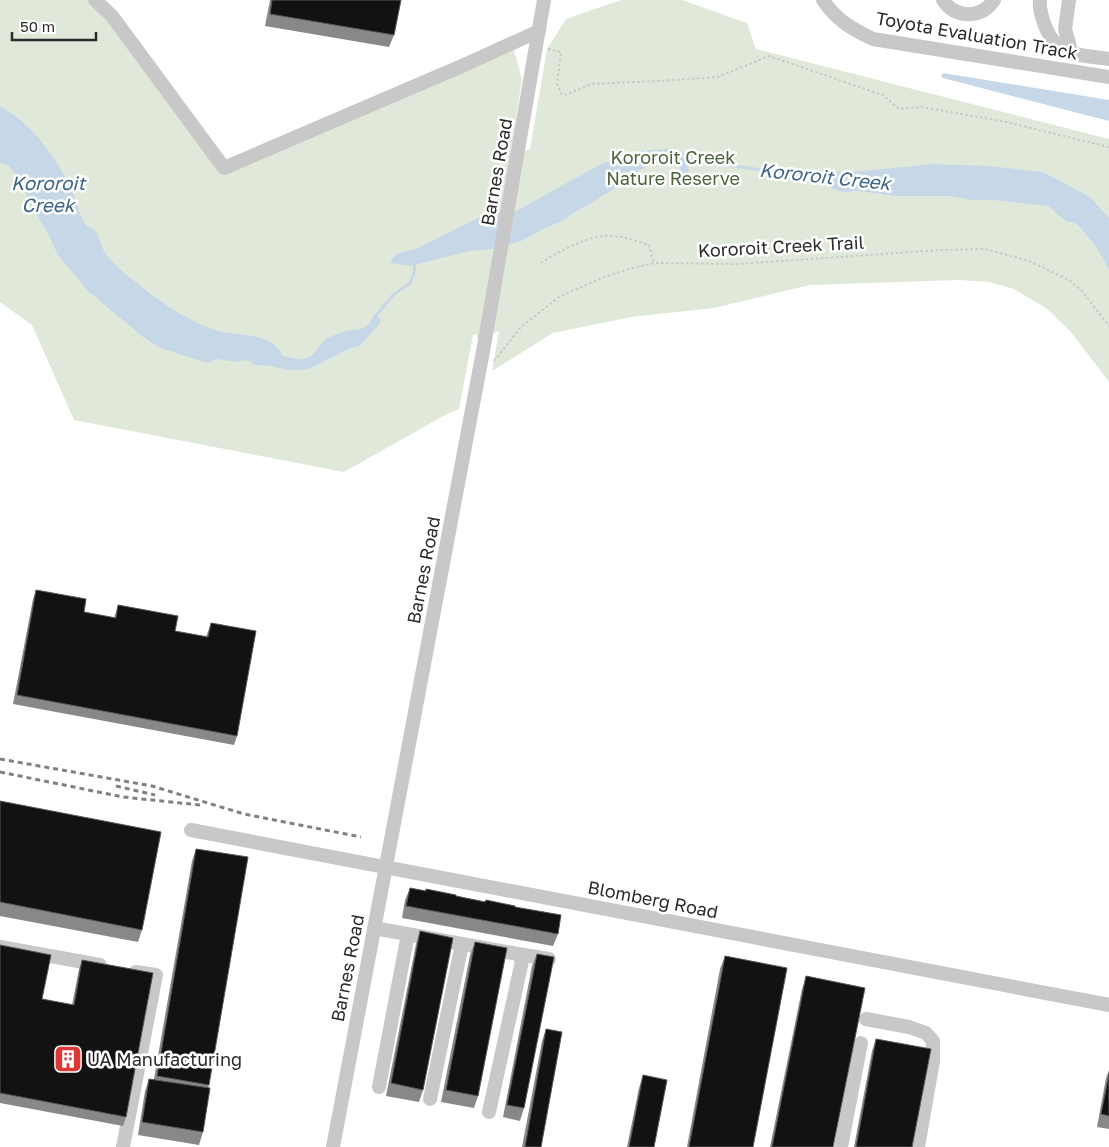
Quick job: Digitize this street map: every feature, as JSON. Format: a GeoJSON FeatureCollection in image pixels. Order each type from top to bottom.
{"type":"FeatureCollection","features":[{"type":"Feature","properties":{"kind":"street"},"geometry":{"type":"LineString","coordinates":[[95,0],[112,16],[224,168],[539,31]]}},
{"type":"Feature","properties":{"kind":"street","name":"Barnes Road"},"geometry":{"type":"LineString","coordinates":[[333,1147],[485,339],[544,0]]}},
{"type":"Feature","properties":{"kind":"street","name":"Toyota Evaluation Track"},"geometry":{"type":"LineString","coordinates":[[823,0],[844,24],[873,38],[1109,77]]}},
{"type":"Feature","properties":{"kind":"street"},"geometry":{"type":"LineString","coordinates":[[944,0],[953,11],[966,15],[985,10],[994,0]]}},
{"type":"Feature","properties":{"kind":"street"},"geometry":{"type":"LineString","coordinates":[[1040,0],[1039,10],[1053,43],[1072,54],[1109,59]]}},
{"type":"Feature","properties":{"kind":"street"},"geometry":{"type":"LineString","coordinates":[[1069,0],[1066,29],[1072,54]]}},
{"type":"Feature","properties":{"kind":"street","name":"Blomberg Road"},"geometry":{"type":"LineString","coordinates":[[191,830],[1109,1005]]}},
{"type":"Feature","properties":{"kind":"street"},"geometry":{"type":"LineString","coordinates":[[374,928],[549,959]]}},
{"type":"Feature","properties":{"kind":"street"},"geometry":{"type":"LineString","coordinates":[[379,1087],[408,934]]}},
{"type":"Feature","properties":{"kind":"street"},"geometry":{"type":"LineString","coordinates":[[430,1099],[462,944]]}},
{"type":"Feature","properties":{"kind":"street"},"geometry":{"type":"LineString","coordinates":[[0,947],[156,975],[123,1147]]}},
{"type":"Feature","properties":{"kind":"street"},"geometry":{"type":"LineString","coordinates":[[489,1112],[522,961],[518,954]]}},
{"type":"Feature","properties":{"kind":"street"},"geometry":{"type":"LineString","coordinates":[[866,1018],[926,1033],[933,1041],[933,1062],[918,1147]]}},
{"type":"Feature","properties":{"kind":"street"},"geometry":{"type":"LineString","coordinates":[[842,1147],[861,1043]]}},
{"type":"Feature","properties":{"kind":"path"},"geometry":{"type":"LineString","coordinates":[[536,46],[561,52],[557,84],[562,95],[591,84],[718,77],[769,56],[883,95],[899,109],[922,107],[1006,122],[1109,147]]}},
{"type":"Feature","properties":{"kind":"path"},"geometry":{"type":"LineString","coordinates":[[541,263],[555,254],[586,240],[613,235],[649,245],[654,264]]}},
{"type":"Feature","properties":{"kind":"path","name":"Kororoit Creek Trail"},"geometry":{"type":"LineString","coordinates":[[490,360],[494,361],[521,327],[559,297],[612,274],[654,264],[738,264],[940,250],[985,249],[1029,261],[1069,280],[1082,291],[1109,326]]}},
{"type":"Feature","properties":{"kind":"green space","name":"Kororoit Creek Nature Reserve"},"geometry":{"type":"Polygon","coordinates":[[[0,0],[104,0],[231,165],[512,43],[522,79],[510,156],[530,149],[547,49],[566,19],[621,0],[682,0],[747,23],[756,49],[1109,139],[1109,382],[1071,332],[1046,308],[1014,289],[989,282],[959,280],[810,285],[714,308],[631,317],[553,333],[492,371],[499,331],[477,339],[477,334],[473,335],[459,409],[344,472],[74,420],[32,325],[0,302],[0,0]]]}},
{"type":"Feature","properties":{"kind":"water"},"geometry":{"type":"Polygon","coordinates":[[[943,73],[1109,100],[1109,121],[943,78],[941,76],[943,73]]]}},
{"type":"Feature","properties":{"kind":"water","name":"Kororoit Creek"},"geometry":{"type":"Polygon","coordinates":[[[0,106],[23,122],[33,132],[58,164],[71,189],[85,224],[96,233],[109,258],[121,270],[164,304],[184,316],[215,330],[263,339],[271,342],[283,356],[301,359],[312,355],[330,337],[343,331],[363,328],[375,313],[381,322],[360,346],[351,348],[304,370],[287,370],[271,366],[254,365],[250,361],[244,360],[237,362],[216,359],[208,363],[160,348],[143,337],[88,291],[58,255],[46,230],[29,203],[22,182],[8,165],[0,163],[0,106]]]}},
{"type":"Feature","properties":{"kind":"water"},"geometry":{"type":"Polygon","coordinates":[[[679,150],[690,157],[687,165],[691,178],[688,179],[682,174],[679,166],[670,163],[651,165],[634,174],[566,219],[521,241],[492,249],[469,251],[411,266],[390,263],[394,256],[399,253],[418,248],[480,217],[498,212],[511,214],[601,164],[642,151],[679,150]]]}},
{"type":"Feature","properties":{"kind":"water","name":"Kororoit Creek"},"geometry":{"type":"Polygon","coordinates":[[[931,164],[990,166],[1043,172],[1090,197],[1109,218],[1109,270],[1097,248],[1079,226],[1073,222],[1067,222],[1048,206],[993,200],[971,200],[951,196],[896,196],[858,191],[843,192],[831,188],[822,180],[821,175],[828,171],[865,171],[931,164]]]}},
{"type":"Feature","properties":{"kind":"building"},"geometry":{"type":"Polygon","coordinates":[[[272,0],[401,0],[394,35],[270,14],[272,0]]]}},
{"type":"Feature","properties":{"kind":"building"},"geometry":{"type":"Polygon","coordinates":[[[36,590],[86,599],[84,612],[116,618],[118,605],[178,616],[175,631],[208,637],[211,623],[256,631],[237,736],[17,695],[36,590]]]}},
{"type":"Feature","properties":{"kind":"building"},"geometry":{"type":"Polygon","coordinates":[[[0,801],[161,832],[142,930],[0,902],[0,801]]]}},
{"type":"Feature","properties":{"kind":"building"},"geometry":{"type":"Polygon","coordinates":[[[196,849],[248,857],[209,1085],[157,1076],[196,849]]]}},
{"type":"Feature","properties":{"kind":"building"},"geometry":{"type":"Polygon","coordinates":[[[410,888],[426,891],[426,889],[485,902],[486,900],[561,915],[558,934],[406,906],[410,888]]]}},
{"type":"Feature","properties":{"kind":"building"},"geometry":{"type":"Polygon","coordinates":[[[420,931],[453,938],[423,1090],[391,1083],[420,931]]]}},
{"type":"Feature","properties":{"kind":"building"},"geometry":{"type":"Polygon","coordinates":[[[475,942],[507,948],[478,1096],[446,1090],[475,942]]]}},
{"type":"Feature","properties":{"kind":"building","name":"UA Manufacturing"},"geometry":{"type":"Polygon","coordinates":[[[0,945],[51,955],[42,999],[74,1005],[82,960],[153,973],[126,1117],[0,1093],[0,945]]]}},
{"type":"Feature","properties":{"kind":"building"},"geometry":{"type":"Polygon","coordinates":[[[537,954],[554,957],[524,1108],[507,1105],[537,954]]]}},
{"type":"Feature","properties":{"kind":"building"},"geometry":{"type":"Polygon","coordinates":[[[725,956],[787,968],[753,1147],[689,1147],[725,956]]]}},
{"type":"Feature","properties":{"kind":"building"},"geometry":{"type":"Polygon","coordinates":[[[806,976],[865,988],[833,1147],[772,1147],[806,976]]]}},
{"type":"Feature","properties":{"kind":"building"},"geometry":{"type":"Polygon","coordinates":[[[546,1029],[562,1032],[541,1147],[525,1147],[546,1029]]]}},
{"type":"Feature","properties":{"kind":"building"},"geometry":{"type":"Polygon","coordinates":[[[876,1039],[931,1049],[912,1147],[856,1147],[876,1039]]]}},
{"type":"Feature","properties":{"kind":"building"},"geometry":{"type":"Polygon","coordinates":[[[1109,1074],[1109,1116],[1101,1114],[1109,1074]]]}},
{"type":"Feature","properties":{"kind":"building"},"geometry":{"type":"Polygon","coordinates":[[[643,1075],[667,1080],[654,1147],[629,1147],[643,1075]]]}},
{"type":"Feature","properties":{"kind":"building"},"geometry":{"type":"Polygon","coordinates":[[[149,1079],[210,1088],[203,1132],[142,1122],[149,1079]]]}},
{"type":"Feature","properties":{"kind":"waterway","name":"Kororoit Creek"},"geometry":{"type":"LineString","coordinates":[[685,159],[825,179]]}},
{"type":"Feature","properties":{"kind":"waterway","name":"Kororoit Creek"},"geometry":{"type":"LineString","coordinates":[[375,317],[393,295],[410,283],[414,274],[415,262]]}},
{"type":"Feature","properties":{"kind":"railway"},"geometry":{"type":"LineString","coordinates":[[0,759],[152,786],[244,814],[361,837]]}},
{"type":"Feature","properties":{"kind":"railway"},"geometry":{"type":"LineString","coordinates":[[0,772],[123,797],[200,805]]}},
{"type":"Feature","properties":{"kind":"railway"},"geometry":{"type":"LineString","coordinates":[[116,786],[155,795]]}},
{"type":"Feature","properties":{"kind":"place","name":"UA Manufacturing"},"geometry":{"type":"Point","coordinates":[68,1059]}}]}
